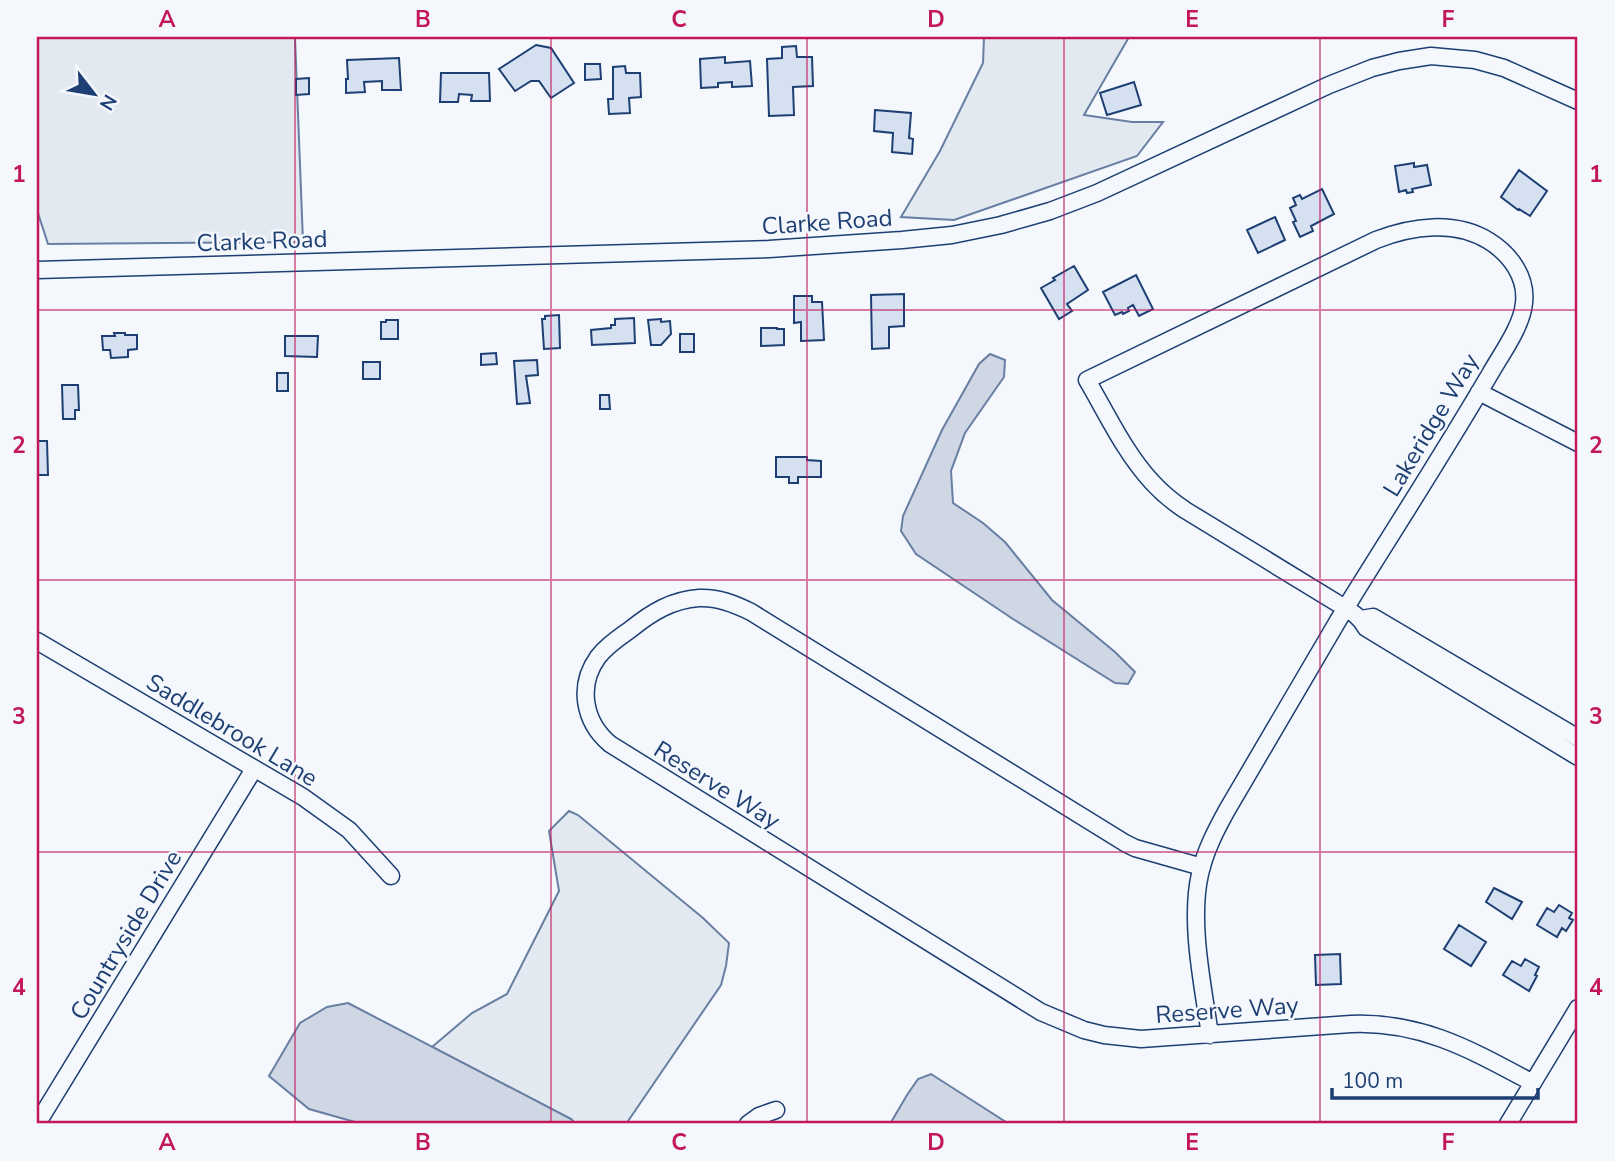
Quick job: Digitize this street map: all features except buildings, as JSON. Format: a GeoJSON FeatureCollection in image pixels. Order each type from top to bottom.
{"type":"FeatureCollection","features":[{"type":"Feature","properties":{"kind":"street","name":"Clarke Road"},"geometry":{"type":"LineString","coordinates":[[37,270],[769,249],[952,235],[1050,211],[1329,85],[1371,68],[1399,61],[1431,57],[1475,60],[1513,72],[1578,101]]}},
{"type":"Feature","properties":{"kind":"street","name":"Lakeridge Way"},"geometry":{"type":"LineString","coordinates":[[1210,1035],[1197,928],[1198,890],[1202,867],[1211,841],[1227,810],[1522,316],[1525,298],[1518,270],[1500,249],[1485,239],[1461,231],[1427,228],[1403,230],[1376,240],[1087,380],[1133,458],[1164,494],[1185,510],[1346,608]]}},
{"type":"Feature","properties":{"kind":"street"},"geometry":{"type":"LineString","coordinates":[[1479,392],[1578,443]]}},
{"type":"Feature","properties":{"kind":"street","name":"Reserve Way"},"geometry":{"type":"LineString","coordinates":[[1202,867],[1135,848],[1115,838],[751,612],[725,601],[702,598],[681,601],[652,612],[605,649],[588,677],[585,695],[589,715],[599,734],[610,744],[1041,1012],[1070,1026],[1104,1035],[1142,1039],[1366,1023],[1397,1026],[1442,1037],[1533,1083]]}},
{"type":"Feature","properties":{"kind":"street"},"geometry":{"type":"LineString","coordinates":[[1346,608],[1361,619],[1366,628],[1578,757]]}},
{"type":"Feature","properties":{"kind":"street"},"geometry":{"type":"LineString","coordinates":[[1361,619],[1373,617],[1578,738]]}},
{"type":"Feature","properties":{"kind":"street","name":"Saddlebrook Lane"},"geometry":{"type":"LineString","coordinates":[[37,640],[303,797],[349,830],[391,876]]}},
{"type":"Feature","properties":{"kind":"street","name":"Countryside Drive"},"geometry":{"type":"LineString","coordinates":[[37,1124],[254,769]]}},
{"type":"Feature","properties":{"kind":"street"},"geometry":{"type":"LineString","coordinates":[[1508,1124],[1578,1008]]}},
{"type":"Feature","properties":{"kind":"street"},"geometry":{"type":"LineString","coordinates":[[748,1124],[759,1116],[776,1111]]}},
{"type":"Feature","properties":{"kind":"shaded area"},"geometry":{"type":"Polygon","coordinates":[[[37,37],[295,37],[303,242],[48,244],[37,210],[37,37]]]}},
{"type":"Feature","properties":{"kind":"shaded area"},"geometry":{"type":"Polygon","coordinates":[[[984,37],[1129,37],[1084,115],[1132,122],[1163,122],[1137,156],[954,220],[901,217],[940,151],[983,63],[984,37]]]}},
{"type":"Feature","properties":{"kind":"shaded area"},"geometry":{"type":"Polygon","coordinates":[[[990,354],[1005,360],[1004,377],[965,433],[951,471],[953,503],[1005,542],[1052,600],[1135,672],[1128,684],[1115,683],[916,554],[901,531],[903,516],[942,430],[979,364],[990,354]]]}},
{"type":"Feature","properties":{"kind":"shaded area"},"geometry":{"type":"Polygon","coordinates":[[[569,811],[578,815],[703,918],[729,943],[721,985],[626,1124],[576,1124],[432,1047],[472,1013],[507,994],[559,891],[549,831],[569,811]]]}},
{"type":"Feature","properties":{"kind":"shaded area"},"geometry":{"type":"Polygon","coordinates":[[[348,1003],[576,1124],[362,1124],[309,1109],[269,1076],[300,1023],[327,1007],[348,1003]]]}},
{"type":"Feature","properties":{"kind":"shaded area"},"geometry":{"type":"Polygon","coordinates":[[[931,1074],[1009,1124],[890,1124],[918,1079],[931,1074]]]}}]}
